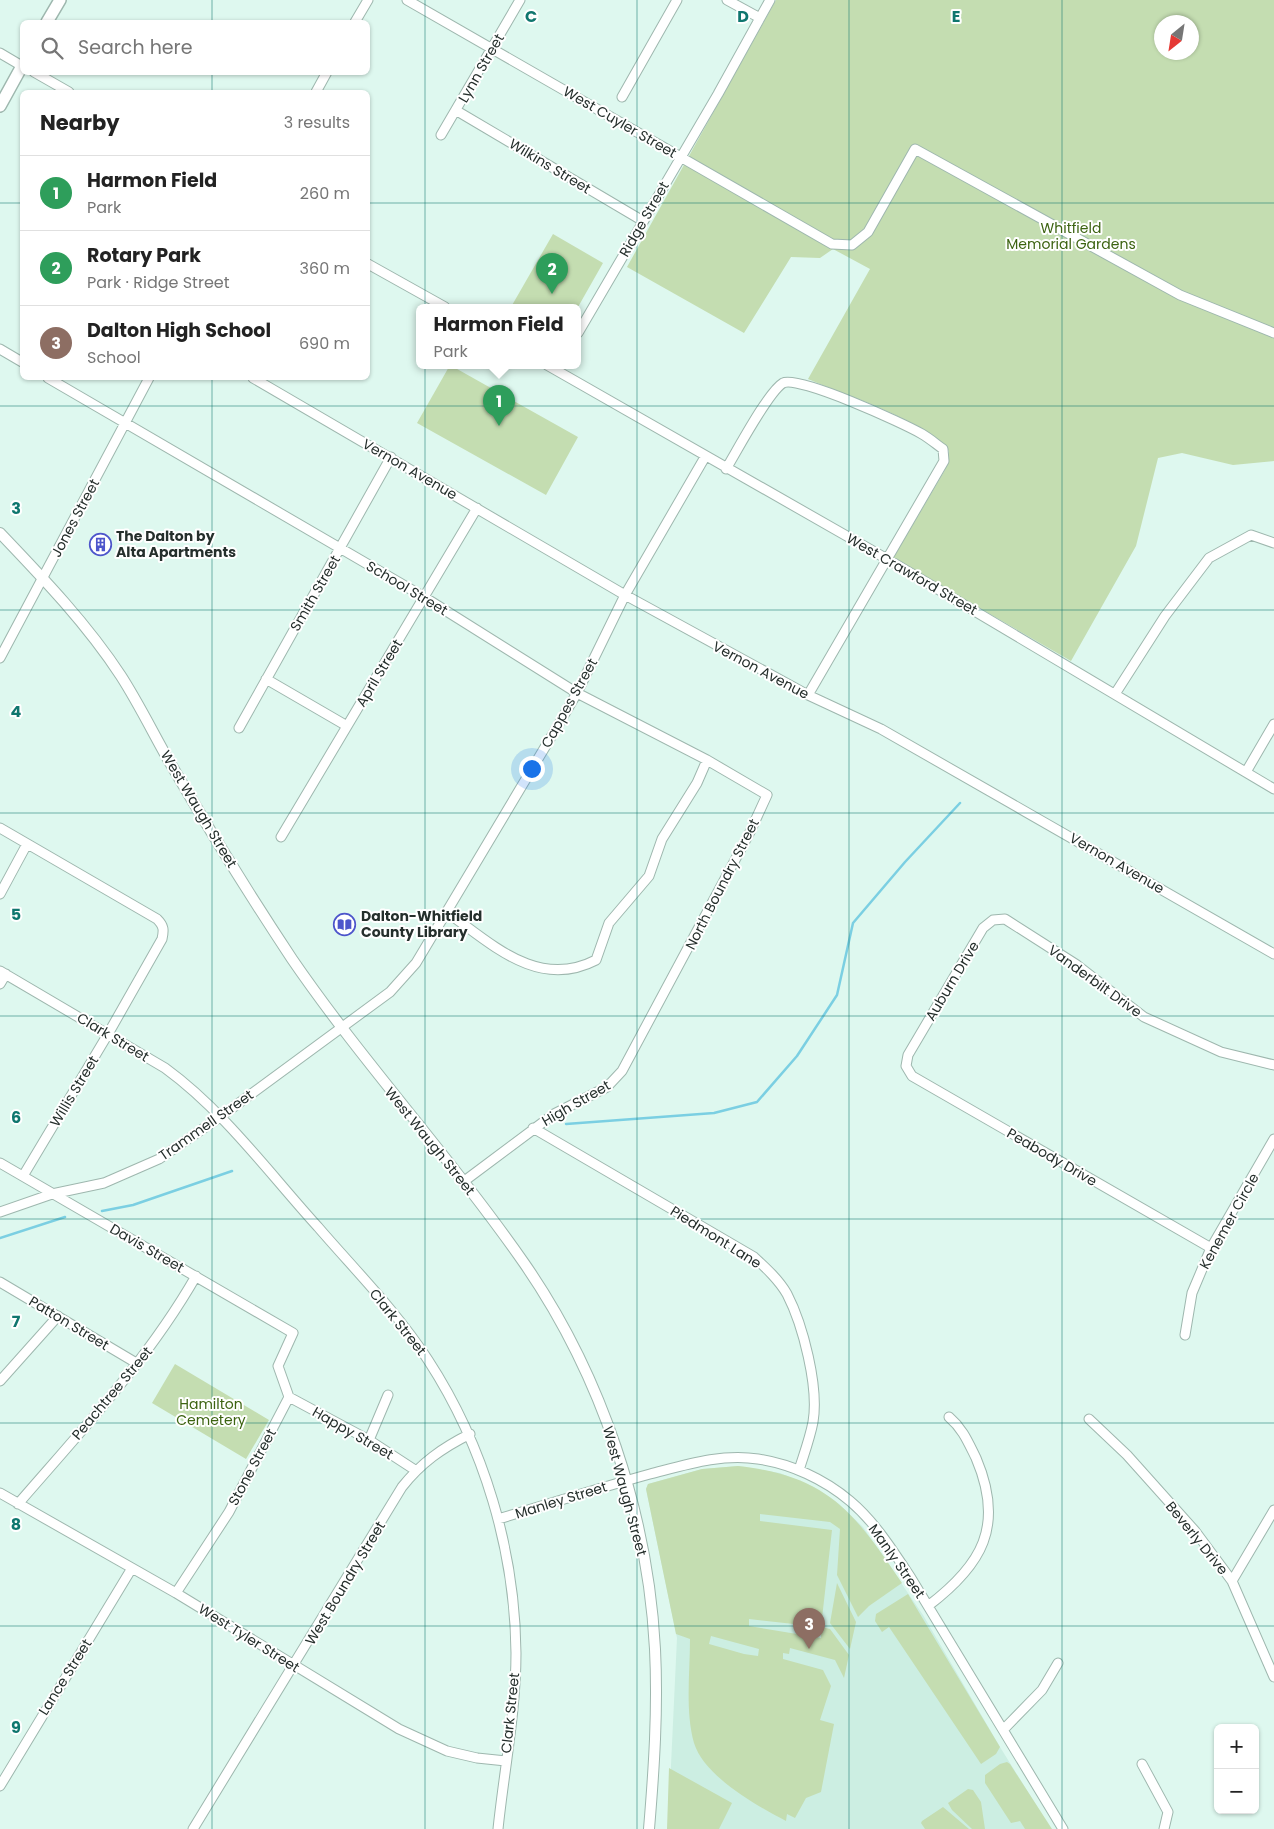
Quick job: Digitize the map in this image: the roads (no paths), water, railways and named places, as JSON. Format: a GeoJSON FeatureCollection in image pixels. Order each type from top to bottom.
{"type":"FeatureCollection","features":[{"type":"Feature","properties":{"kind":"main road"},"geometry":{"type":"LineString","coordinates":[[48,20],[60,0]]}},
{"type":"Feature","properties":{"kind":"main road"},"geometry":{"type":"LineString","coordinates":[[0,106],[20,70]]}},
{"type":"Feature","properties":{"kind":"street"},"geometry":{"type":"LineString","coordinates":[[356,20],[368,0]]}},
{"type":"Feature","properties":{"kind":"street","name":"West Cuyler Street"},"geometry":{"type":"LineString","coordinates":[[407,0],[832,244],[852,245],[868,232],[915,149],[1180,295],[1274,333]]}},
{"type":"Feature","properties":{"kind":"street","name":"Lynn Street"},"geometry":{"type":"LineString","coordinates":[[441,135],[457,111],[520,0]]}},
{"type":"Feature","properties":{"kind":"street"},"geometry":{"type":"LineString","coordinates":[[622,97],[677,0]]}},
{"type":"Feature","properties":{"kind":"street"},"geometry":{"type":"LineString","coordinates":[[727,0],[760,18]]}},
{"type":"Feature","properties":{"kind":"street","name":"Ridge Street"},"geometry":{"type":"LineString","coordinates":[[581,328],[770,0]]}},
{"type":"Feature","properties":{"kind":"street"},"geometry":{"type":"LineString","coordinates":[[0,53],[20,65]]}},
{"type":"Feature","properties":{"kind":"street"},"geometry":{"type":"LineString","coordinates":[[39,75],[66,90]]}},
{"type":"Feature","properties":{"kind":"street"},"geometry":{"type":"LineString","coordinates":[[317,90],[325,75]]}},
{"type":"Feature","properties":{"kind":"street","name":"Wilkins Street"},"geometry":{"type":"LineString","coordinates":[[457,111],[643,221]]}},
{"type":"Feature","properties":{"kind":"street"},"geometry":{"type":"LineString","coordinates":[[370,265],[440,304]]}},
{"type":"Feature","properties":{"kind":"street"},"geometry":{"type":"LineString","coordinates":[[0,349],[20,361]]}},
{"type":"Feature","properties":{"kind":"street","name":"West Crawford Street"},"geometry":{"type":"LineString","coordinates":[[561,369],[705,457],[887,559],[1274,789]]}},
{"type":"Feature","properties":{"kind":"street","name":"School Street"},"geometry":{"type":"LineString","coordinates":[[51,380],[424,597],[577,693],[706,760],[767,795]]}},
{"type":"Feature","properties":{"kind":"street","name":"Jones Street"},"geometry":{"type":"LineString","coordinates":[[0,658],[148,380]]}},
{"type":"Feature","properties":{"kind":"street","name":"Vernon Avenue"},"geometry":{"type":"LineString","coordinates":[[256,380],[625,595],[808,695],[881,729],[1274,954]]}},
{"type":"Feature","properties":{"kind":"street"},"geometry":{"type":"LineString","coordinates":[[726,469],[767,400],[775,389],[785,382],[804,383],[885,415],[922,434],[944,449],[944,461],[808,695]]}},
{"type":"Feature","properties":{"kind":"street","name":"Cappes Street"},"geometry":{"type":"LineString","coordinates":[[390,992],[416,963],[448,913],[577,693],[625,595],[705,457]]}},
{"type":"Feature","properties":{"kind":"street","name":"Smith Street"},"geometry":{"type":"LineString","coordinates":[[239,728],[391,458]]}},
{"type":"Feature","properties":{"kind":"street","name":"April Street"},"geometry":{"type":"LineString","coordinates":[[281,837],[477,508]]}},
{"type":"Feature","properties":{"kind":"street","name":"West Waugh Street"},"geometry":{"type":"LineString","coordinates":[[0,534],[42,578],[121,676],[238,875],[341,1028],[463,1182],[526,1266],[558,1319],[602,1411],[625,1481],[647,1574],[655,1648],[656,1715],[649,1829]]}},
{"type":"Feature","properties":{"kind":"street"},"geometry":{"type":"LineString","coordinates":[[1115,694],[1165,616],[1209,558],[1251,535],[1274,543]]}},
{"type":"Feature","properties":{"kind":"street"},"geometry":{"type":"LineString","coordinates":[[266,679],[348,726]]}},
{"type":"Feature","properties":{"kind":"street"},"geometry":{"type":"LineString","coordinates":[[1246,772],[1274,724]]}},
{"type":"Feature","properties":{"kind":"street"},"geometry":{"type":"LineString","coordinates":[[448,913],[512,957],[533,968],[559,971],[587,965],[596,960],[609,923],[649,876],[662,839],[697,783],[706,760]]}},
{"type":"Feature","properties":{"kind":"street","name":"North Boundry Street"},"geometry":{"type":"LineString","coordinates":[[676,973],[750,832],[767,795]]}},
{"type":"Feature","properties":{"kind":"street"},"geometry":{"type":"LineString","coordinates":[[0,828],[27,844],[0,894]]}},
{"type":"Feature","properties":{"kind":"street","name":"Willis Street"},"geometry":{"type":"LineString","coordinates":[[22,1176],[108,1034],[162,940],[163,925],[157,919],[27,844]]}},
{"type":"Feature","properties":{"kind":"street","name":"Auburn Drive"},"geometry":{"type":"LineString","coordinates":[[908,1055],[984,928],[993,920],[1005,919]]}},
{"type":"Feature","properties":{"kind":"street","name":"Vanderbilt Drive"},"geometry":{"type":"LineString","coordinates":[[1005,919],[1077,965],[1144,1017],[1221,1052],[1274,1065]]}},
{"type":"Feature","properties":{"kind":"street"},"geometry":{"type":"LineString","coordinates":[[0,984],[3,973]]}},
{"type":"Feature","properties":{"kind":"street","name":"Clark Street"},"geometry":{"type":"LineString","coordinates":[[3,973],[108,1034],[188,1085],[220,1117],[408,1333],[428,1359],[470,1434],[498,1519],[511,1584],[516,1653],[513,1705],[498,1829]]}},
{"type":"Feature","properties":{"kind":"street","name":"High Street"},"geometry":{"type":"LineString","coordinates":[[463,1182],[532,1128],[566,1106],[607,1087],[616,1079],[676,973]]}},
{"type":"Feature","properties":{"kind":"street","name":"Trammell Street"},"geometry":{"type":"LineString","coordinates":[[0,1212],[52,1194],[104,1182],[159,1159],[220,1117],[390,992]]}},
{"type":"Feature","properties":{"kind":"street","name":"Peabody Drive"},"geometry":{"type":"LineString","coordinates":[[908,1055],[906,1066],[912,1076],[1211,1248]]}},
{"type":"Feature","properties":{"kind":"street","name":"Piedmont Lane"},"geometry":{"type":"LineString","coordinates":[[532,1128],[754,1257],[768,1270],[786,1293],[795,1313],[812,1383],[813,1421],[799,1470]]}},
{"type":"Feature","properties":{"kind":"street","name":"Kenemer Circle"},"geometry":{"type":"LineString","coordinates":[[1185,1335],[1192,1293],[1211,1248],[1274,1139]]}},
{"type":"Feature","properties":{"kind":"street","name":"Davis Street"},"geometry":{"type":"LineString","coordinates":[[0,1163],[293,1333],[278,1366],[289,1397]]}},
{"type":"Feature","properties":{"kind":"street","name":"Peachtree Street"},"geometry":{"type":"LineString","coordinates":[[18,1504],[138,1364],[176,1312],[196,1276]]}},
{"type":"Feature","properties":{"kind":"street","name":"Patton Street"},"geometry":{"type":"LineString","coordinates":[[0,1282],[138,1364]]}},
{"type":"Feature","properties":{"kind":"street"},"geometry":{"type":"LineString","coordinates":[[0,1381],[58,1316]]}},
{"type":"Feature","properties":{"kind":"street"},"geometry":{"type":"LineString","coordinates":[[369,1440],[388,1394]]}},
{"type":"Feature","properties":{"kind":"street","name":"Happy Street"},"geometry":{"type":"LineString","coordinates":[[289,1397],[369,1440],[415,1470]]}},
{"type":"Feature","properties":{"kind":"street","name":"Stone Street"},"geometry":{"type":"LineString","coordinates":[[176,1593],[228,1512],[289,1397]]}},
{"type":"Feature","properties":{"kind":"street"},"geometry":{"type":"LineString","coordinates":[[928,1606],[965,1575],[982,1546],[987,1527],[986,1488],[981,1471],[964,1432],[949,1417]]}},
{"type":"Feature","properties":{"kind":"street","name":"Beverly Drive"},"geometry":{"type":"LineString","coordinates":[[1089,1419],[1134,1462],[1195,1532],[1232,1581],[1274,1677]]}},
{"type":"Feature","properties":{"kind":"street","name":"West Boundry Street"},"geometry":{"type":"LineString","coordinates":[[194,1829],[402,1487],[415,1470],[438,1451],[470,1434]]}},
{"type":"Feature","properties":{"kind":"street","name":"Manly Street"},"geometry":{"type":"LineString","coordinates":[[625,1481],[693,1462],[717,1459],[758,1458],[799,1470],[835,1489],[867,1518],[884,1538],[928,1606],[1063,1829]]}},
{"type":"Feature","properties":{"kind":"street","name":"Manley Street"},"geometry":{"type":"LineString","coordinates":[[498,1519],[625,1481]]}},
{"type":"Feature","properties":{"kind":"street","name":"West Tyler Street"},"geometry":{"type":"LineString","coordinates":[[0,1493],[176,1593],[399,1729],[426,1743],[470,1756],[506,1761]]}},
{"type":"Feature","properties":{"kind":"street"},"geometry":{"type":"LineString","coordinates":[[1232,1581],[1274,1510]]}},
{"type":"Feature","properties":{"kind":"street","name":"Lance Street"},"geometry":{"type":"LineString","coordinates":[[0,1786],[132,1568]]}},
{"type":"Feature","properties":{"kind":"street"},"geometry":{"type":"LineString","coordinates":[[1003,1730],[1042,1690],[1058,1663]]}},
{"type":"Feature","properties":{"kind":"street"},"geometry":{"type":"LineString","coordinates":[[1142,1764],[1168,1812],[1164,1829]]}},
{"type":"Feature","properties":{"kind":"waterway"},"geometry":{"type":"LineString","coordinates":[[566,1124],[714,1113],[757,1102],[797,1056],[837,995],[853,923],[905,862],[960,803]]}},
{"type":"Feature","properties":{"kind":"waterway"},"geometry":{"type":"LineString","coordinates":[[102,1211],[133,1205],[232,1171]]}},
{"type":"Feature","properties":{"kind":"waterway"},"geometry":{"type":"LineString","coordinates":[[0,1238],[65,1217]]}},
{"type":"Feature","properties":{"kind":"place","name":"Rotary Park"},"geometry":{"type":"Point","coordinates":[552,294]}},
{"type":"Feature","properties":{"kind":"place","name":"Harmon Field"},"geometry":{"type":"Point","coordinates":[499,426]}},
{"type":"Feature","properties":{"kind":"place","name":"The Dalton by Alta Apartments"},"geometry":{"type":"Point","coordinates":[100,544]}},
{"type":"Feature","properties":{"kind":"place","name":"Dalton-Whitfield County Library"},"geometry":{"type":"Point","coordinates":[345,924]}},
{"type":"Feature","properties":{"kind":"place","name":"Dalton High School"},"geometry":{"type":"Point","coordinates":[809,1649]}},
{"type":"Feature","properties":{"kind":"park label","name":"Whitfield Memorial Gardens"},"geometry":{"type":"Point","coordinates":[1071,236]}},
{"type":"Feature","properties":{"kind":"park label","name":"Hamilton Cemetery"},"geometry":{"type":"Point","coordinates":[211,1412]}}]}
